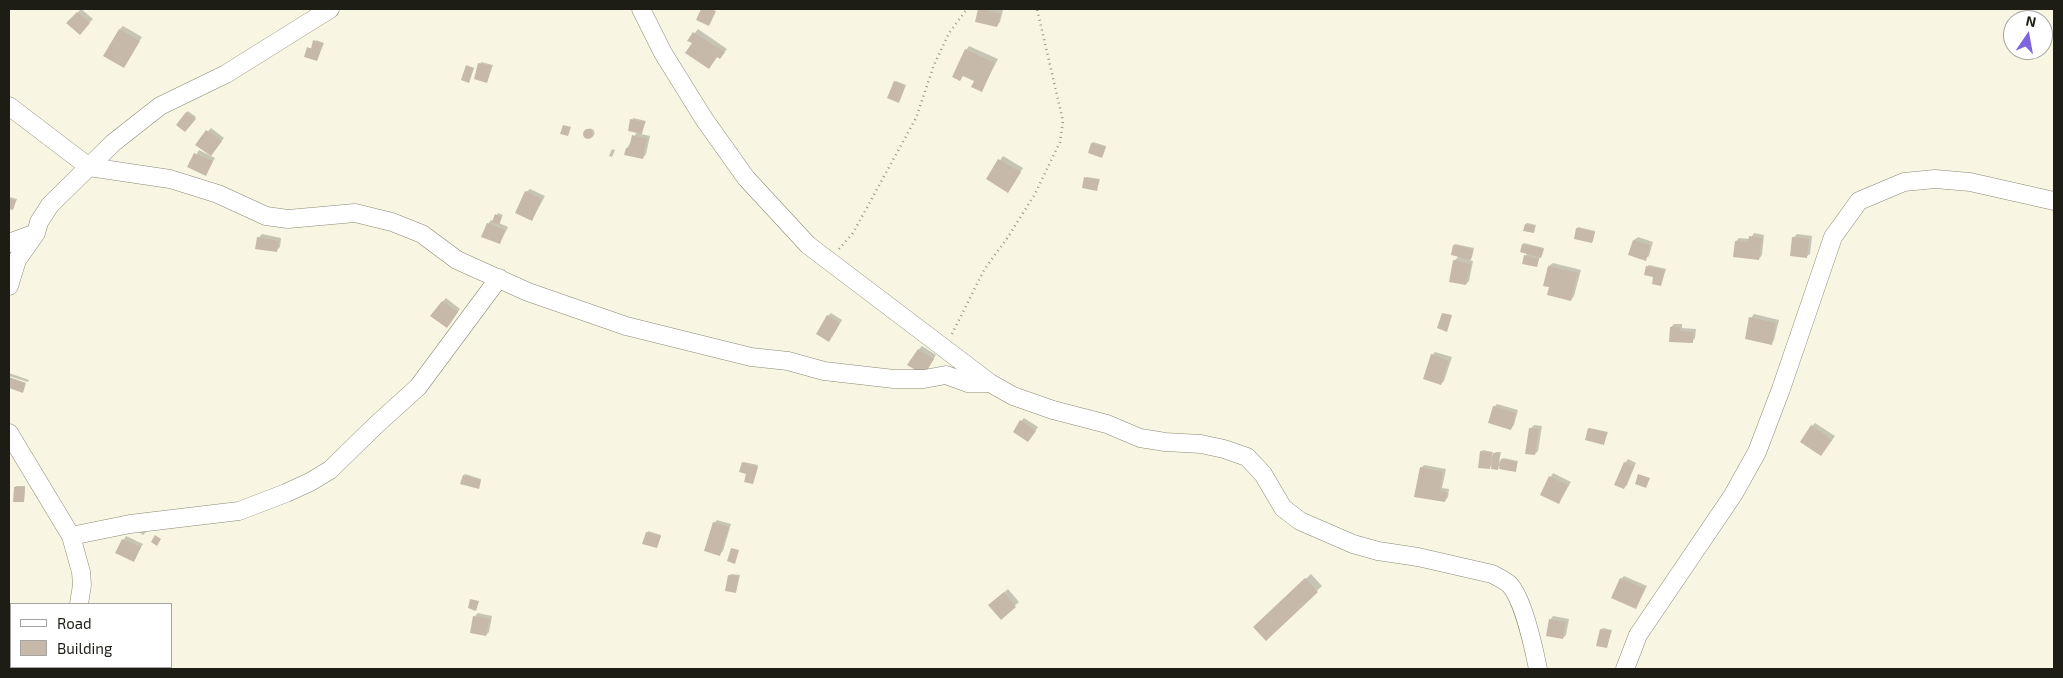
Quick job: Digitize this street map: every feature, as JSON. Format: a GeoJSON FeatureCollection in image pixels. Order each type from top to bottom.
{"type":"FeatureCollection","features":[{"type":"Feature","properties":{"kind":"street"},"geometry":{"type":"LineString","coordinates":[[9,286],[17,260],[36,233],[39,222],[50,205],[113,143],[160,106],[226,74],[330,9]]}},
{"type":"Feature","properties":{"kind":"street"},"geometry":{"type":"LineString","coordinates":[[641,9],[663,53],[704,119],[746,178],[808,245],[990,383],[1013,396],[1053,410],[1107,424],[1140,438],[1201,444],[1247,457],[1263,474],[1283,508],[1300,521],[1353,544],[1378,551],[1418,557],[1492,574],[1502,579],[1510,585],[1520,605],[1532,640],[1538,669]]}},
{"type":"Feature","properties":{"kind":"street"},"geometry":{"type":"LineString","coordinates":[[9,106],[89,166],[170,179],[218,194],[266,216],[288,219],[355,213],[392,222],[422,234],[456,260],[528,292],[602,318],[750,357],[788,361],[824,371],[894,379],[924,379],[946,375],[968,383],[990,383]]}},
{"type":"Feature","properties":{"kind":"street"},"geometry":{"type":"LineString","coordinates":[[1625,669],[1638,634],[1733,495],[1757,452],[1781,389],[1833,237],[1859,200],[1904,182],[1935,179],[1970,182],[2054,201]]}},
{"type":"Feature","properties":{"kind":"street"},"geometry":{"type":"LineString","coordinates":[[9,243],[36,233]]}},
{"type":"Feature","properties":{"kind":"street"},"geometry":{"type":"LineString","coordinates":[[71,536],[130,524],[239,511],[286,494],[330,470],[418,387],[499,278]]}},
{"type":"Feature","properties":{"kind":"street"},"geometry":{"type":"LineString","coordinates":[[9,433],[71,536],[81,572],[82,585],[79,603]]}},
{"type":"Feature","properties":{"kind":"path"},"geometry":{"type":"LineString","coordinates":[[829,262],[852,233],[880,186],[916,118],[934,65],[949,33],[967,9]]}},
{"type":"Feature","properties":{"kind":"path"},"geometry":{"type":"LineString","coordinates":[[945,349],[984,270],[1008,237],[1035,194],[1060,142],[1063,121],[1037,9]]}},
{"type":"Feature","properties":{"kind":"building"},"geometry":{"type":"Polygon","coordinates":[[[701,9],[716,11],[709,26],[696,20],[701,9]]]}},
{"type":"Feature","properties":{"kind":"building"},"geometry":{"type":"Polygon","coordinates":[[[978,9],[1001,13],[997,27],[975,22],[978,9]]]}},
{"type":"Feature","properties":{"kind":"building"},"geometry":{"type":"Polygon","coordinates":[[[77,12],[90,23],[80,35],[66,23],[77,12]]]}},
{"type":"Feature","properties":{"kind":"building"},"geometry":{"type":"Polygon","coordinates":[[[119,29],[140,41],[124,68],[103,56],[119,29]]]}},
{"type":"Feature","properties":{"kind":"building"},"geometry":{"type":"Polygon","coordinates":[[[693,32],[725,52],[720,59],[717,57],[709,69],[685,53],[692,43],[687,41],[693,32]]]}},
{"type":"Feature","properties":{"kind":"building"},"geometry":{"type":"Polygon","coordinates":[[[313,40],[323,44],[317,61],[304,57],[307,47],[311,49],[313,40]]]}},
{"type":"Feature","properties":{"kind":"building"},"geometry":{"type":"Polygon","coordinates":[[[965,49],[995,63],[982,92],[971,87],[974,81],[963,76],[960,81],[952,77],[965,49]]]}},
{"type":"Feature","properties":{"kind":"building"},"geometry":{"type":"Polygon","coordinates":[[[478,63],[492,66],[487,83],[474,79],[478,63]]]}},
{"type":"Feature","properties":{"kind":"building"},"geometry":{"type":"Polygon","coordinates":[[[466,65],[474,68],[469,83],[461,80],[466,65]]]}},
{"type":"Feature","properties":{"kind":"building"},"geometry":{"type":"Polygon","coordinates":[[[894,81],[905,86],[899,103],[887,98],[894,81]]]}},
{"type":"Feature","properties":{"kind":"building"},"geometry":{"type":"Polygon","coordinates":[[[186,112],[196,119],[185,132],[176,125],[186,112]]]}},
{"type":"Feature","properties":{"kind":"building"},"geometry":{"type":"Polygon","coordinates":[[[630,119],[645,122],[642,134],[628,131],[630,119]]]}},
{"type":"Feature","properties":{"kind":"building"},"geometry":{"type":"Polygon","coordinates":[[[563,125],[571,127],[568,136],[560,134],[563,125]]]}},
{"type":"Feature","properties":{"kind":"building"},"geometry":{"type":"Polygon","coordinates":[[[586,129],[590,129],[593,134],[592,138],[586,139],[583,136],[583,132],[586,129]]]}},
{"type":"Feature","properties":{"kind":"building"},"geometry":{"type":"Polygon","coordinates":[[[206,130],[222,141],[211,156],[195,145],[206,130]]]}},
{"type":"Feature","properties":{"kind":"building"},"geometry":{"type":"Polygon","coordinates":[[[632,135],[647,139],[643,159],[624,155],[626,148],[629,148],[632,135]]]}},
{"type":"Feature","properties":{"kind":"building"},"geometry":{"type":"Polygon","coordinates":[[[1091,143],[1106,147],[1102,158],[1088,153],[1091,143]]]}},
{"type":"Feature","properties":{"kind":"building"},"geometry":{"type":"Polygon","coordinates":[[[194,153],[213,161],[206,176],[187,167],[194,153]]]}},
{"type":"Feature","properties":{"kind":"building"},"geometry":{"type":"Polygon","coordinates":[[[998,159],[1021,172],[1008,193],[986,179],[998,159]]]}},
{"type":"Feature","properties":{"kind":"building"},"geometry":{"type":"Polygon","coordinates":[[[1084,177],[1099,180],[1097,191],[1082,188],[1084,177]]]}},
{"type":"Feature","properties":{"kind":"building"},"geometry":{"type":"Polygon","coordinates":[[[525,191],[542,199],[532,221],[515,213],[525,191]]]}},
{"type":"Feature","properties":{"kind":"building"},"geometry":{"type":"Polygon","coordinates":[[[9,198],[16,200],[13,210],[9,209],[9,198]]]}},
{"type":"Feature","properties":{"kind":"building"},"geometry":{"type":"Polygon","coordinates":[[[495,214],[502,217],[499,225],[492,222],[495,214]]]}},
{"type":"Feature","properties":{"kind":"building"},"geometry":{"type":"Polygon","coordinates":[[[487,223],[505,230],[500,244],[481,237],[487,223]]]}},
{"type":"Feature","properties":{"kind":"building"},"geometry":{"type":"Polygon","coordinates":[[[1525,224],[1535,226],[1534,233],[1523,231],[1525,224]]]}},
{"type":"Feature","properties":{"kind":"building"},"geometry":{"type":"Polygon","coordinates":[[[1576,228],[1595,232],[1592,243],[1574,239],[1576,228]]]}},
{"type":"Feature","properties":{"kind":"building"},"geometry":{"type":"Polygon","coordinates":[[[1749,236],[1762,238],[1759,260],[1733,257],[1735,241],[1748,242],[1749,236]]]}},
{"type":"Feature","properties":{"kind":"building"},"geometry":{"type":"Polygon","coordinates":[[[257,237],[279,241],[277,252],[255,249],[257,237]]]}},
{"type":"Feature","properties":{"kind":"building"},"geometry":{"type":"Polygon","coordinates":[[[1792,237],[1809,239],[1807,258],[1790,256],[1792,237]]]}},
{"type":"Feature","properties":{"kind":"building"},"geometry":{"type":"Polygon","coordinates":[[[1633,240],[1650,245],[1646,261],[1628,255],[1633,240]]]}},
{"type":"Feature","properties":{"kind":"building"},"geometry":{"type":"Polygon","coordinates":[[[1522,244],[1544,249],[1541,258],[1520,252],[1522,244]]]}},
{"type":"Feature","properties":{"kind":"building"},"geometry":{"type":"Polygon","coordinates":[[[1453,245],[1473,249],[1471,260],[1451,255],[1453,245]]]}},
{"type":"Feature","properties":{"kind":"building"},"geometry":{"type":"Polygon","coordinates":[[[1524,255],[1539,259],[1537,267],[1522,264],[1524,255]]]}},
{"type":"Feature","properties":{"kind":"building"},"geometry":{"type":"Polygon","coordinates":[[[1453,260],[1471,264],[1466,285],[1449,282],[1453,260]]]}},
{"type":"Feature","properties":{"kind":"building"},"geometry":{"type":"Polygon","coordinates":[[[1548,266],[1578,273],[1571,301],[1547,295],[1549,287],[1543,286],[1548,266]]]}},
{"type":"Feature","properties":{"kind":"building"},"geometry":{"type":"Polygon","coordinates":[[[1646,266],[1665,270],[1661,286],[1652,284],[1653,277],[1644,275],[1646,266]]]}},
{"type":"Feature","properties":{"kind":"building"},"geometry":{"type":"Polygon","coordinates":[[[442,301],[458,312],[447,328],[430,316],[442,301]]]}},
{"type":"Feature","properties":{"kind":"building"},"geometry":{"type":"Polygon","coordinates":[[[1442,313],[1452,315],[1447,332],[1437,328],[1442,313]]]}},
{"type":"Feature","properties":{"kind":"building"},"geometry":{"type":"Polygon","coordinates":[[[827,315],[840,323],[829,342],[816,334],[827,315]]]}},
{"type":"Feature","properties":{"kind":"building"},"geometry":{"type":"Polygon","coordinates":[[[1749,317],[1776,323],[1772,345],[1745,339],[1749,317]]]}},
{"type":"Feature","properties":{"kind":"building"},"geometry":{"type":"Polygon","coordinates":[[[1670,327],[1680,327],[1680,331],[1693,332],[1693,343],[1669,342],[1670,327]]]}},
{"type":"Feature","properties":{"kind":"building"},"geometry":{"type":"Polygon","coordinates":[[[918,349],[934,359],[924,375],[907,365],[918,349]]]}},
{"type":"Feature","properties":{"kind":"building"},"geometry":{"type":"Polygon","coordinates":[[[1431,354],[1449,361],[1441,385],[1423,379],[1431,354]]]}},
{"type":"Feature","properties":{"kind":"building"},"geometry":{"type":"Polygon","coordinates":[[[9,377],[26,383],[23,393],[9,388],[9,377]]]}},
{"type":"Feature","properties":{"kind":"building"},"geometry":{"type":"Polygon","coordinates":[[[1493,406],[1516,413],[1511,430],[1488,423],[1493,406]]]}},
{"type":"Feature","properties":{"kind":"building"},"geometry":{"type":"Polygon","coordinates":[[[1020,420],[1036,431],[1028,442],[1013,432],[1020,420]]]}},
{"type":"Feature","properties":{"kind":"building"},"geometry":{"type":"Polygon","coordinates":[[[1811,425],[1832,440],[1821,456],[1800,442],[1811,425]]]}},
{"type":"Feature","properties":{"kind":"building"},"geometry":{"type":"Polygon","coordinates":[[[1529,428],[1539,429],[1535,455],[1525,454],[1529,428]]]}},
{"type":"Feature","properties":{"kind":"building"},"geometry":{"type":"Polygon","coordinates":[[[1588,428],[1607,433],[1604,445],[1585,440],[1588,428]]]}},
{"type":"Feature","properties":{"kind":"building"},"geometry":{"type":"Polygon","coordinates":[[[1480,451],[1492,453],[1490,469],[1478,468],[1480,451]]]}},
{"type":"Feature","properties":{"kind":"building"},"geometry":{"type":"Polygon","coordinates":[[[1493,453],[1500,453],[1498,470],[1491,469],[1493,453]]]}},
{"type":"Feature","properties":{"kind":"building"},"geometry":{"type":"Polygon","coordinates":[[[1501,459],[1517,462],[1516,472],[1499,469],[1501,459]]]}},
{"type":"Feature","properties":{"kind":"building"},"geometry":{"type":"Polygon","coordinates":[[[742,462],[758,467],[753,484],[744,482],[746,474],[739,472],[742,462]]]}},
{"type":"Feature","properties":{"kind":"building"},"geometry":{"type":"Polygon","coordinates":[[[1624,462],[1634,466],[1624,489],[1614,485],[1624,462]]]}},
{"type":"Feature","properties":{"kind":"building"},"geometry":{"type":"Polygon","coordinates":[[[1420,467],[1443,472],[1440,491],[1447,492],[1445,502],[1414,497],[1420,467]]]}},
{"type":"Feature","properties":{"kind":"building"},"geometry":{"type":"Polygon","coordinates":[[[1638,474],[1650,478],[1646,488],[1635,484],[1638,474]]]}},
{"type":"Feature","properties":{"kind":"building"},"geometry":{"type":"Polygon","coordinates":[[[463,475],[481,480],[479,489],[460,484],[463,475]]]}},
{"type":"Feature","properties":{"kind":"building"},"geometry":{"type":"Polygon","coordinates":[[[1549,476],[1568,485],[1559,504],[1540,495],[1549,476]]]}},
{"type":"Feature","properties":{"kind":"building"},"geometry":{"type":"Polygon","coordinates":[[[14,487],[25,487],[24,502],[13,502],[14,487]]]}},
{"type":"Feature","properties":{"kind":"building"},"geometry":{"type":"Polygon","coordinates":[[[713,522],[729,527],[720,556],[704,551],[713,522]]]}},
{"type":"Feature","properties":{"kind":"building"},"geometry":{"type":"Polygon","coordinates":[[[646,532],[661,536],[657,548],[642,544],[646,532]]]}},
{"type":"Feature","properties":{"kind":"building"},"geometry":{"type":"Polygon","coordinates":[[[155,535],[161,539],[157,546],[151,542],[155,535]]]}},
{"type":"Feature","properties":{"kind":"building"},"geometry":{"type":"Polygon","coordinates":[[[122,539],[141,547],[134,562],[115,553],[122,539]]]}},
{"type":"Feature","properties":{"kind":"building"},"geometry":{"type":"Polygon","coordinates":[[[731,548],[739,550],[735,564],[727,561],[731,548]]]}},
{"type":"Feature","properties":{"kind":"building"},"geometry":{"type":"Polygon","coordinates":[[[728,575],[739,576],[736,593],[725,591],[728,575]]]}},
{"type":"Feature","properties":{"kind":"building"},"geometry":{"type":"Polygon","coordinates":[[[1305,578],[1318,592],[1266,641],[1253,627],[1305,578]]]}},
{"type":"Feature","properties":{"kind":"building"},"geometry":{"type":"Polygon","coordinates":[[[1620,578],[1645,589],[1636,609],[1611,598],[1620,578]]]}},
{"type":"Feature","properties":{"kind":"building"},"geometry":{"type":"Polygon","coordinates":[[[1004,592],[1016,607],[1001,620],[988,605],[1004,592]]]}},
{"type":"Feature","properties":{"kind":"building"},"geometry":{"type":"Polygon","coordinates":[[[470,599],[479,601],[476,611],[468,608],[470,599]]]}},
{"type":"Feature","properties":{"kind":"building"},"geometry":{"type":"Polygon","coordinates":[[[473,616],[490,619],[486,636],[470,633],[473,616]]]}},
{"type":"Feature","properties":{"kind":"building"},"geometry":{"type":"Polygon","coordinates":[[[1549,619],[1566,622],[1563,639],[1546,636],[1549,619]]]}},
{"type":"Feature","properties":{"kind":"building"},"geometry":{"type":"Polygon","coordinates":[[[1600,629],[1611,631],[1607,648],[1596,646],[1600,629]]]}}]}
